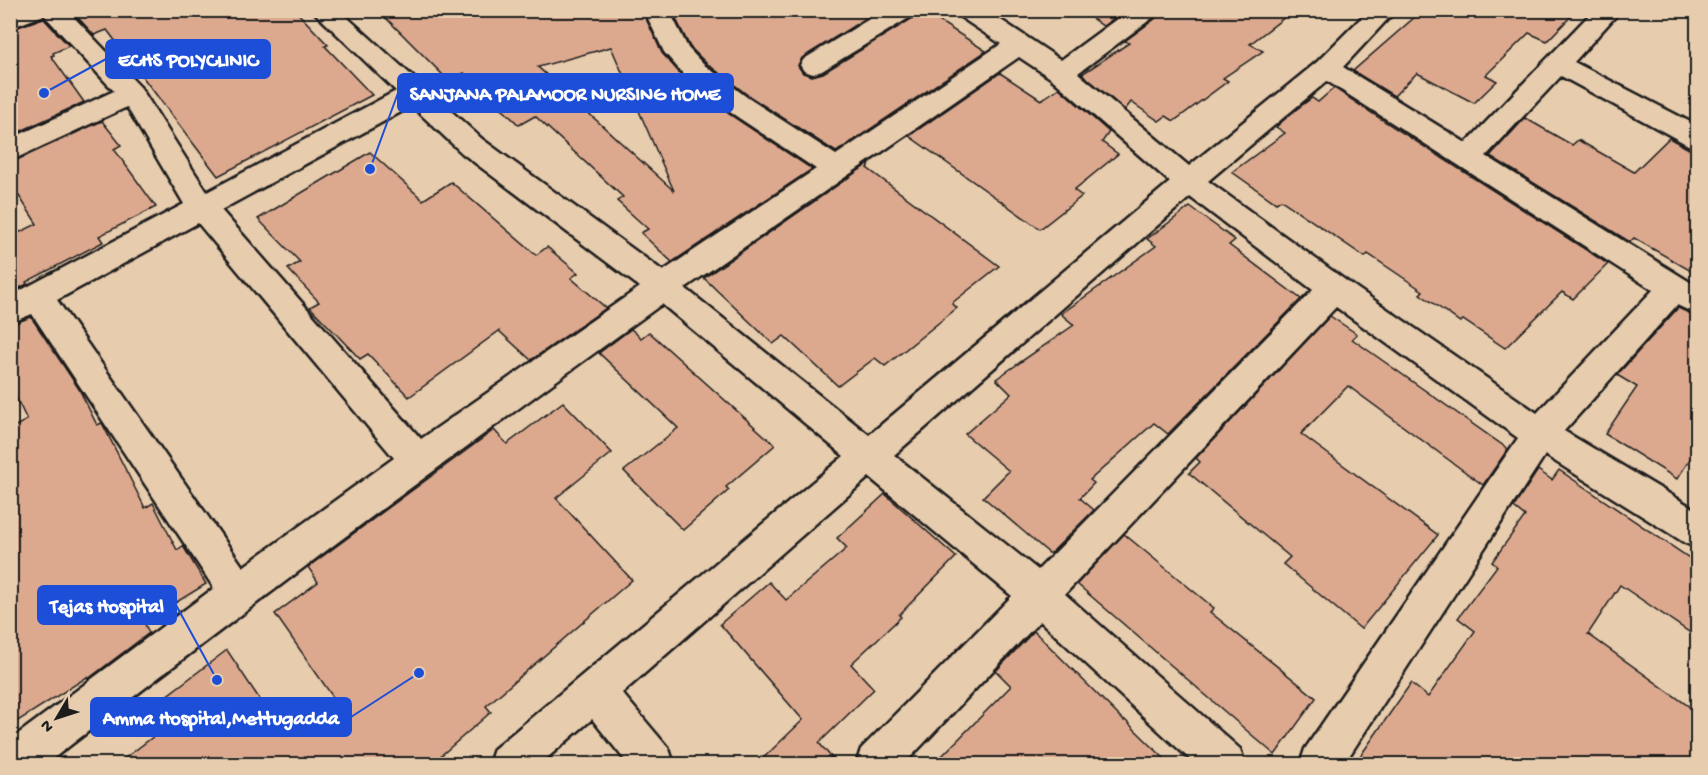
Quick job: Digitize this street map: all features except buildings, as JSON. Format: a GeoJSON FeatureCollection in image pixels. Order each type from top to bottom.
{"type":"FeatureCollection","features":[{"type":"Feature","properties":{"kind":"street"},"geometry":{"type":"LineString","coordinates":[[10,20],[35,10]]}},
{"type":"Feature","properties":{"kind":"street"},"geometry":{"type":"LineString","coordinates":[[53,10],[132,94],[201,207],[418,461]]}},
{"type":"Feature","properties":{"kind":"street"},"geometry":{"type":"LineString","coordinates":[[656,10],[677,52],[694,70],[739,105],[837,169]]}},
{"type":"Feature","properties":{"kind":"street"},"geometry":{"type":"LineString","coordinates":[[813,65],[903,10]]}},
{"type":"Feature","properties":{"kind":"street"},"geometry":{"type":"LineString","coordinates":[[968,10],[1061,74],[1189,182],[1334,289],[1540,434],[1698,531]]}},
{"type":"Feature","properties":{"kind":"street"},"geometry":{"type":"LineString","coordinates":[[1061,74],[1146,10]]}},
{"type":"Feature","properties":{"kind":"street"},"geometry":{"type":"LineString","coordinates":[[509,765],[1189,182],[1326,68],[1384,10]]}},
{"type":"Feature","properties":{"kind":"street"},"geometry":{"type":"LineString","coordinates":[[1467,159],[1610,10]]}},
{"type":"Feature","properties":{"kind":"street"},"geometry":{"type":"LineString","coordinates":[[329,12],[472,146],[663,287],[870,455],[1039,595],[1225,765]]}},
{"type":"Feature","properties":{"kind":"street"},"geometry":{"type":"LineString","coordinates":[[13,765],[239,592],[418,461],[663,287],[1018,45]]}},
{"type":"Feature","properties":{"kind":"street"},"geometry":{"type":"LineString","coordinates":[[1558,64],[1698,138]]}},
{"type":"Feature","properties":{"kind":"street"},"geometry":{"type":"LineString","coordinates":[[1320,765],[1540,434],[1686,296],[1326,68]]}},
{"type":"Feature","properties":{"kind":"street"},"geometry":{"type":"LineString","coordinates":[[239,592],[24,304],[414,93]]}},
{"type":"Feature","properties":{"kind":"street"},"geometry":{"type":"LineString","coordinates":[[10,152],[132,94]]}},
{"type":"Feature","properties":{"kind":"street"},"geometry":{"type":"LineString","coordinates":[[876,765],[1334,289]]}},
{"type":"Feature","properties":{"kind":"street"},"geometry":{"type":"LineString","coordinates":[[594,691],[654,765]]}},
{"type":"Feature","properties":{"kind":"place","name":"ECHS POLYCLINIC"},"geometry":{"type":"Point","coordinates":[44,93]}},
{"type":"Feature","properties":{"kind":"place","name":"SANJANA PALAMOOR NURSING HOME"},"geometry":{"type":"Point","coordinates":[370,169]}},
{"type":"Feature","properties":{"kind":"place","name":"Amma Hospital,Mettugadda"},"geometry":{"type":"Point","coordinates":[419,673]}},
{"type":"Feature","properties":{"kind":"place","name":"Tejas Hospital"},"geometry":{"type":"Point","coordinates":[217,680]}}]}
